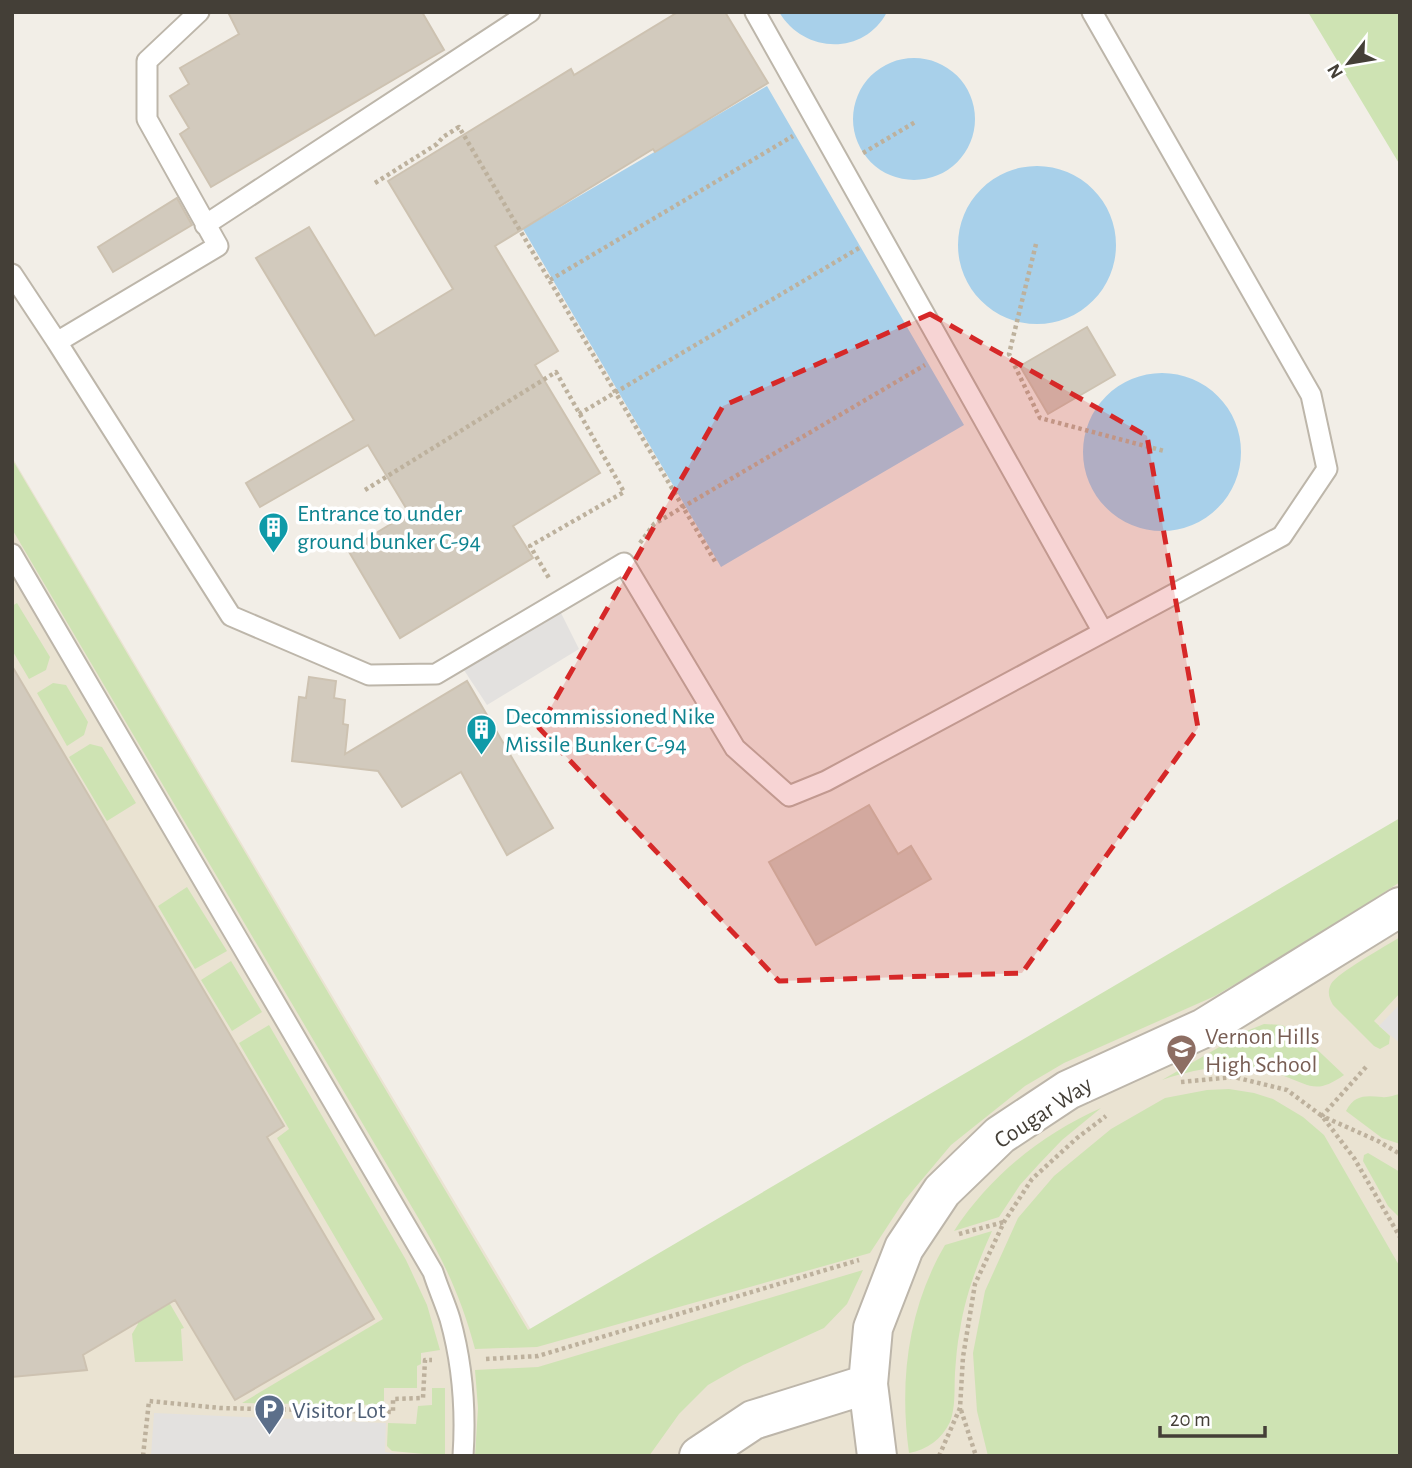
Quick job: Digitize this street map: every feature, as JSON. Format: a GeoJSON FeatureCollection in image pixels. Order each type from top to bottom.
{"type":"FeatureCollection","features":[{"type":"Feature","properties":{"kind":"street","name":"Cougar Way"},"geometry":{"type":"LineString","coordinates":[[877,1456],[868,1384],[873,1328],[904,1248],[942,1191],[1000,1135],[1068,1090],[1204,1028],[1400,908]]}},
{"type":"Feature","properties":{"kind":"street"},"geometry":{"type":"LineString","coordinates":[[699,1456],[753,1420],[868,1384]]}},
{"type":"Feature","properties":{"kind":"lane"},"geometry":{"type":"LineString","coordinates":[[57,342],[218,246],[147,119],[147,61],[199,12]]}},
{"type":"Feature","properties":{"kind":"lane"},"geometry":{"type":"LineString","coordinates":[[205,225],[530,12]]}},
{"type":"Feature","properties":{"kind":"lane"},"geometry":{"type":"LineString","coordinates":[[755,12],[1103,632]]}},
{"type":"Feature","properties":{"kind":"lane"},"geometry":{"type":"LineString","coordinates":[[12,274],[231,616],[369,675],[436,674],[624,563],[735,748],[789,796],[826,781],[1282,536],[1327,469],[1311,395],[1092,12]]}},
{"type":"Feature","properties":{"kind":"lane"},"geometry":{"type":"LineString","coordinates":[[12,554],[433,1272],[450,1319],[458,1360],[463,1399],[463,1456]]}},
{"type":"Feature","properties":{"kind":"path"},"geometry":{"type":"LineString","coordinates":[[841,166],[917,121]]}},
{"type":"Feature","properties":{"kind":"path"},"geometry":{"type":"LineString","coordinates":[[550,280],[817,122]]}},
{"type":"Feature","properties":{"kind":"path"},"geometry":{"type":"LineString","coordinates":[[375,183],[459,127],[716,563]]}},
{"type":"Feature","properties":{"kind":"path"},"geometry":{"type":"LineString","coordinates":[[579,414],[880,235]]}},
{"type":"Feature","properties":{"kind":"path"},"geometry":{"type":"LineString","coordinates":[[1036,244],[1009,354],[1040,418],[1164,452]]}},
{"type":"Feature","properties":{"kind":"path"},"geometry":{"type":"LineString","coordinates":[[624,563],[654,524],[947,354]]}},
{"type":"Feature","properties":{"kind":"path"},"geometry":{"type":"LineString","coordinates":[[365,490],[556,372],[624,492],[530,546],[562,600]]}},
{"type":"Feature","properties":{"kind":"path"},"geometry":{"type":"LineString","coordinates":[[1322,1116],[1366,1067]]}},
{"type":"Feature","properties":{"kind":"path"},"geometry":{"type":"LineString","coordinates":[[1177,1084],[1188,1080],[1234,1077],[1287,1090],[1322,1116],[1400,1154]]}},
{"type":"Feature","properties":{"kind":"path"},"geometry":{"type":"LineString","coordinates":[[939,1456],[960,1408],[963,1357],[975,1284],[1004,1222],[1032,1179],[1077,1138],[1116,1109]]}},
{"type":"Feature","properties":{"kind":"path"},"geometry":{"type":"LineString","coordinates":[[1322,1116],[1354,1158],[1400,1237]]}},
{"type":"Feature","properties":{"kind":"path"},"geometry":{"type":"LineString","coordinates":[[143,1456],[149,1401],[220,1408],[393,1412],[393,1399],[424,1398],[425,1360],[538,1356],[904,1248],[1004,1222]]}},
{"type":"Feature","properties":{"kind":"path"},"geometry":{"type":"LineString","coordinates":[[960,1408],[976,1456]]}},
{"type":"Feature","properties":{"kind":"highlighted area"},"geometry":{"type":"Polygon","coordinates":[[[930,314],[1147,436],[1198,728],[1022,973],[779,981],[539,728],[723,406],[930,314]]]}},
{"type":"Feature","properties":{"kind":"shaded area","name":"Vernon Hills High School"},"geometry":{"type":"Polygon","coordinates":[[[12,457],[531,1330],[1400,823],[1400,1456],[12,1456],[12,457]]]}},
{"type":"Feature","properties":{"kind":"shaded area"},"geometry":{"type":"Polygon","coordinates":[[[556,603],[579,649],[487,705],[458,661],[556,603]]]}},
{"type":"Feature","properties":{"kind":"shaded area"},"geometry":{"type":"Polygon","coordinates":[[[1400,1004],[1400,1043],[1379,1026],[1400,1004]]]}},
{"type":"Feature","properties":{"kind":"shaded area","name":"Visitor Lot"},"geometry":{"type":"Polygon","coordinates":[[[154,1413],[386,1423],[385,1452],[411,1456],[151,1456],[154,1413]]]}},
{"type":"Feature","properties":{"kind":"green space"},"geometry":{"type":"Polygon","coordinates":[[[1308,12],[1400,12],[1400,165],[1308,12]]]}},
{"type":"Feature","properties":{"kind":"green space"},"geometry":{"type":"Polygon","coordinates":[[[12,459],[528,1330],[1400,818],[1400,882],[1325,931],[1215,996],[1064,1063],[1025,1086],[951,1145],[904,1201],[870,1253],[537,1347],[475,1349],[455,1288],[426,1231],[12,529],[12,459]]]}},
{"type":"Feature","properties":{"kind":"green space"},"geometry":{"type":"Polygon","coordinates":[[[17,603],[50,657],[46,670],[29,679],[12,650],[12,606],[17,603]]]}},
{"type":"Feature","properties":{"kind":"green space"},"geometry":{"type":"Polygon","coordinates":[[[53,683],[66,685],[88,722],[84,735],[67,746],[37,693],[53,683]]]}},
{"type":"Feature","properties":{"kind":"green space"},"geometry":{"type":"Polygon","coordinates":[[[90,744],[102,747],[136,803],[107,821],[69,757],[90,744]]]}},
{"type":"Feature","properties":{"kind":"green space"},"geometry":{"type":"Polygon","coordinates":[[[187,887],[227,951],[195,969],[158,906],[187,887]]]}},
{"type":"Feature","properties":{"kind":"green space"},"geometry":{"type":"Polygon","coordinates":[[[1400,937],[1400,993],[1374,1021],[1390,1036],[1389,1044],[1380,1049],[1333,1005],[1329,990],[1342,973],[1400,937]]]}},
{"type":"Feature","properties":{"kind":"green space"},"geometry":{"type":"Polygon","coordinates":[[[231,961],[262,1012],[232,1031],[201,980],[231,961]]]}},
{"type":"Feature","properties":{"kind":"green space"},"geometry":{"type":"Polygon","coordinates":[[[1264,1024],[1282,1025],[1305,1038],[1344,1075],[1327,1085],[1314,1086],[1267,1071],[1217,1068],[1162,1080],[1249,1030],[1264,1024]]]}},
{"type":"Feature","properties":{"kind":"green space"},"geometry":{"type":"Polygon","coordinates":[[[269,1025],[406,1260],[427,1305],[440,1350],[421,1353],[421,1364],[417,1366],[417,1388],[384,1388],[384,1405],[242,1403],[383,1319],[277,1138],[289,1129],[239,1043],[269,1025]]]}},
{"type":"Feature","properties":{"kind":"green space"},"geometry":{"type":"Polygon","coordinates":[[[1229,1089],[1273,1099],[1303,1117],[1324,1135],[1400,1267],[1400,1456],[988,1456],[977,1411],[973,1353],[985,1291],[1018,1218],[1054,1176],[1111,1129],[1165,1098],[1229,1089]]]}},
{"type":"Feature","properties":{"kind":"green space"},"geometry":{"type":"Polygon","coordinates":[[[1400,1094],[1400,1144],[1382,1138],[1346,1111],[1349,1105],[1361,1097],[1400,1094]]]}},
{"type":"Feature","properties":{"kind":"green space"},"geometry":{"type":"Polygon","coordinates":[[[1101,1108],[1062,1140],[1039,1164],[1020,1185],[999,1217],[954,1231],[984,1192],[1019,1159],[1058,1130],[1101,1108]]]}},
{"type":"Feature","properties":{"kind":"green space"},"geometry":{"type":"Polygon","coordinates":[[[1368,1153],[1400,1172],[1400,1218],[1388,1206],[1363,1161],[1364,1155],[1368,1153]]]}},
{"type":"Feature","properties":{"kind":"green space"},"geometry":{"type":"Polygon","coordinates":[[[992,1231],[973,1279],[962,1317],[950,1422],[943,1434],[933,1443],[909,1453],[906,1372],[909,1346],[922,1294],[945,1245],[992,1231]]]}},
{"type":"Feature","properties":{"kind":"green space"},"geometry":{"type":"Polygon","coordinates":[[[863,1270],[847,1304],[824,1328],[743,1365],[708,1385],[679,1414],[649,1456],[475,1456],[478,1408],[475,1370],[538,1367],[863,1270]]]}},
{"type":"Feature","properties":{"kind":"green space"},"geometry":{"type":"Polygon","coordinates":[[[166,1297],[184,1328],[181,1329],[183,1361],[135,1362],[132,1334],[138,1324],[134,1316],[166,1297]]]}},
{"type":"Feature","properties":{"kind":"green space"},"geometry":{"type":"Polygon","coordinates":[[[432,1388],[445,1388],[445,1456],[392,1451],[387,1446],[388,1423],[416,1424],[418,1406],[432,1405],[432,1388]]]}},
{"type":"Feature","properties":{"kind":"water"},"geometry":{"type":"Polygon","coordinates":[[[779,12],[887,12],[877,26],[864,36],[834,44],[803,36],[790,26],[779,12]]]}},
{"type":"Feature","properties":{"kind":"water"},"geometry":{"type":"Polygon","coordinates":[[[914,58],[937,63],[957,76],[970,96],[975,119],[970,142],[957,162],[937,175],[914,180],[891,175],[871,162],[858,142],[853,119],[858,96],[871,76],[891,63],[914,58]]]}},
{"type":"Feature","properties":{"kind":"water"},"geometry":{"type":"Polygon","coordinates":[[[767,86],[964,425],[721,567],[523,229],[767,86]]]}},
{"type":"Feature","properties":{"kind":"water"},"geometry":{"type":"Polygon","coordinates":[[[1037,166],[1067,172],[1093,189],[1110,215],[1116,245],[1110,275],[1093,301],[1067,318],[1037,324],[1007,318],[981,301],[964,275],[958,245],[964,215],[981,189],[1007,172],[1037,166]]]}},
{"type":"Feature","properties":{"kind":"water"},"geometry":{"type":"Polygon","coordinates":[[[1162,373],[1192,379],[1218,396],[1235,422],[1241,452],[1235,482],[1218,508],[1192,525],[1162,531],[1132,525],[1106,508],[1089,482],[1083,452],[1089,422],[1106,396],[1132,379],[1162,373]]]}},
{"type":"Feature","properties":{"kind":"building"},"geometry":{"type":"Polygon","coordinates":[[[228,12],[422,12],[444,50],[211,187],[180,134],[189,128],[170,96],[189,84],[180,68],[239,34],[228,12]]]}},
{"type":"Feature","properties":{"kind":"building"},"geometry":{"type":"Polygon","coordinates":[[[678,12],[725,12],[768,83],[655,152],[653,149],[495,246],[558,351],[535,365],[600,473],[513,526],[533,558],[400,638],[348,550],[409,513],[368,445],[260,507],[246,483],[354,420],[256,258],[309,227],[375,336],[453,289],[388,181],[571,69],[574,75],[678,12]]]}},
{"type":"Feature","properties":{"kind":"building"},"geometry":{"type":"Polygon","coordinates":[[[177,198],[192,225],[113,272],[98,247],[177,198]]]}},
{"type":"Feature","properties":{"kind":"building"},"geometry":{"type":"Polygon","coordinates":[[[1087,327],[1115,375],[1048,414],[1020,366],[1087,327]]]}},
{"type":"Feature","properties":{"kind":"building"},"geometry":{"type":"Polygon","coordinates":[[[12,666],[284,1126],[267,1137],[374,1319],[235,1400],[175,1300],[83,1355],[87,1370],[12,1377],[12,666]]]}},
{"type":"Feature","properties":{"kind":"building"},"geometry":{"type":"Polygon","coordinates":[[[309,677],[336,681],[334,698],[345,700],[343,724],[348,725],[345,754],[467,681],[553,828],[507,855],[461,772],[402,807],[378,771],[292,761],[299,697],[306,698],[309,677]]]}},
{"type":"Feature","properties":{"kind":"building"},"geometry":{"type":"Polygon","coordinates":[[[869,805],[898,854],[911,846],[931,879],[816,945],[769,862],[869,805]]]}},
{"type":"Feature","properties":{"kind":"place","name":"Entrance to under ground bunker C-94"},"geometry":{"type":"Point","coordinates":[274,554]}},
{"type":"Feature","properties":{"kind":"place","name":"Decommissioned Nike Missile Bunker C-94"},"geometry":{"type":"Point","coordinates":[482,757]}},
{"type":"Feature","properties":{"kind":"place","name":"Vernon Hills High School"},"geometry":{"type":"Point","coordinates":[1182,1077]}},
{"type":"Feature","properties":{"kind":"place","name":"Visitor Lot"},"geometry":{"type":"Point","coordinates":[269,1437]}}]}
